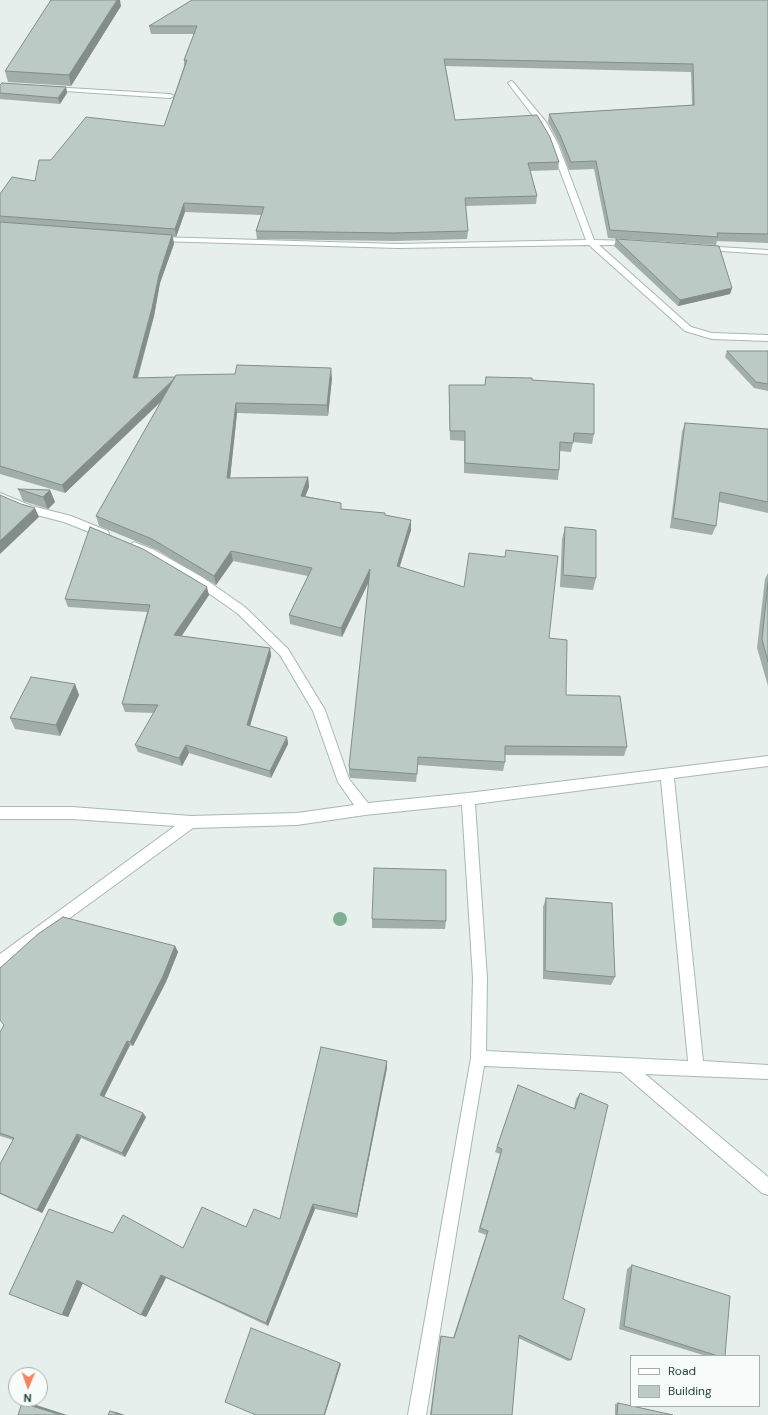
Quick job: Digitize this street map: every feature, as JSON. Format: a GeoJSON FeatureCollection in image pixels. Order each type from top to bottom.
{"type":"FeatureCollection","features":[{"type":"Feature","properties":{"kind":"street"},"geometry":{"type":"LineString","coordinates":[[511,84],[543,124],[554,144],[591,242],[688,329],[712,336],[768,338]]}},
{"type":"Feature","properties":{"kind":"street"},"geometry":{"type":"LineString","coordinates":[[46,88],[170,96]]}},
{"type":"Feature","properties":{"kind":"street"},"geometry":{"type":"LineString","coordinates":[[147,238],[398,246],[591,242],[639,244]]}},
{"type":"Feature","properties":{"kind":"street"},"geometry":{"type":"LineString","coordinates":[[700,248],[768,252]]}},
{"type":"Feature","properties":{"kind":"street"},"geometry":{"type":"LineString","coordinates":[[0,497],[29,509],[67,519],[150,553],[198,580],[240,610],[284,652],[319,710],[344,782],[365,809]]}},
{"type":"Feature","properties":{"kind":"street"},"geometry":{"type":"LineString","coordinates":[[0,813],[72,813],[191,822],[297,819],[365,809],[468,799],[768,761]]}},
{"type":"Feature","properties":{"kind":"street"},"geometry":{"type":"LineString","coordinates":[[667,773],[696,1069]]}},
{"type":"Feature","properties":{"kind":"street"},"geometry":{"type":"LineString","coordinates":[[417,1415],[478,1058],[480,978],[468,799]]}},
{"type":"Feature","properties":{"kind":"street"},"geometry":{"type":"LineString","coordinates":[[0,962],[191,822]]}},
{"type":"Feature","properties":{"kind":"street"},"geometry":{"type":"LineString","coordinates":[[478,1058],[768,1072]]}},
{"type":"Feature","properties":{"kind":"street"},"geometry":{"type":"LineString","coordinates":[[624,1066],[768,1187]]}},
{"type":"Feature","properties":{"kind":"building"},"geometry":{"type":"Polygon","coordinates":[[[51,0],[117,0],[69,75],[5,71],[51,0]]]}},
{"type":"Feature","properties":{"kind":"building"},"geometry":{"type":"Polygon","coordinates":[[[192,0],[768,0],[768,234],[717,233],[718,237],[610,230],[596,161],[571,162],[560,135],[549,114],[694,105],[693,64],[444,59],[455,120],[537,115],[550,137],[559,162],[528,163],[537,196],[465,198],[468,231],[394,233],[256,231],[264,207],[184,203],[175,229],[0,216],[0,194],[12,177],[35,181],[39,160],[51,160],[86,117],[164,126],[187,60],[184,60],[197,26],[149,26],[192,0]]]}},
{"type":"Feature","properties":{"kind":"building"},"geometry":{"type":"Polygon","coordinates":[[[2,83],[66,87],[58,98],[0,93],[0,85],[2,83]]]}},
{"type":"Feature","properties":{"kind":"building"},"geometry":{"type":"Polygon","coordinates":[[[0,222],[172,235],[159,275],[152,308],[133,378],[175,377],[62,485],[0,466],[0,222]]]}},
{"type":"Feature","properties":{"kind":"building"},"geometry":{"type":"Polygon","coordinates":[[[616,239],[719,246],[732,288],[680,300],[616,239]]]}},
{"type":"Feature","properties":{"kind":"building"},"geometry":{"type":"Polygon","coordinates":[[[727,351],[768,351],[768,384],[756,382],[727,351]]]}},
{"type":"Feature","properties":{"kind":"building"},"geometry":{"type":"Polygon","coordinates":[[[237,365],[331,368],[327,405],[236,403],[227,478],[308,477],[301,496],[341,503],[341,509],[385,513],[385,515],[411,520],[397,566],[464,587],[469,553],[505,557],[506,550],[558,556],[549,638],[567,640],[566,695],[620,696],[627,747],[505,746],[505,762],[418,757],[417,774],[350,769],[349,766],[370,569],[341,628],[289,615],[312,568],[231,551],[214,576],[152,539],[96,516],[176,375],[235,374],[237,365]]]}},
{"type":"Feature","properties":{"kind":"building"},"geometry":{"type":"Polygon","coordinates":[[[486,377],[532,378],[532,380],[594,384],[594,434],[574,433],[573,443],[560,442],[559,470],[465,463],[465,431],[450,431],[449,385],[485,385],[486,377]]]}},
{"type":"Feature","properties":{"kind":"building"},"geometry":{"type":"Polygon","coordinates":[[[685,423],[768,429],[768,502],[720,492],[716,526],[673,518],[685,423]]]}},
{"type":"Feature","properties":{"kind":"building"},"geometry":{"type":"Polygon","coordinates":[[[18,489],[50,490],[43,497],[18,489]]]}},
{"type":"Feature","properties":{"kind":"building"},"geometry":{"type":"Polygon","coordinates":[[[0,495],[35,508],[0,541],[0,495]]]}},
{"type":"Feature","properties":{"kind":"building"},"geometry":{"type":"Polygon","coordinates":[[[90,527],[143,549],[207,587],[174,635],[270,648],[247,725],[287,737],[270,771],[186,745],[179,758],[135,745],[158,705],[122,704],[150,605],[65,599],[90,527]]]}},
{"type":"Feature","properties":{"kind":"building"},"geometry":{"type":"Polygon","coordinates":[[[565,527],[596,530],[596,578],[563,575],[565,527]]]}},
{"type":"Feature","properties":{"kind":"building"},"geometry":{"type":"Polygon","coordinates":[[[768,583],[768,662],[762,639],[768,583]]]}},
{"type":"Feature","properties":{"kind":"building"},"geometry":{"type":"Polygon","coordinates":[[[31,677],[75,684],[56,725],[10,718],[31,677]]]}},
{"type":"Feature","properties":{"kind":"building"},"geometry":{"type":"Polygon","coordinates":[[[374,868],[446,870],[446,921],[372,919],[374,868]]]}},
{"type":"Feature","properties":{"kind":"building"},"geometry":{"type":"Polygon","coordinates":[[[546,898],[612,903],[615,977],[545,971],[546,898]]]}},
{"type":"Feature","properties":{"kind":"building"},"geometry":{"type":"Polygon","coordinates":[[[63,917],[175,946],[163,976],[130,1042],[127,1041],[100,1095],[143,1113],[122,1153],[77,1134],[37,1210],[0,1193],[0,1164],[14,1138],[0,1133],[0,1032],[4,1025],[0,1020],[0,968],[38,934],[63,917]]]}},
{"type":"Feature","properties":{"kind":"building"},"geometry":{"type":"Polygon","coordinates":[[[321,1047],[387,1061],[357,1214],[313,1204],[266,1323],[161,1275],[141,1315],[77,1280],[62,1315],[9,1294],[49,1209],[113,1233],[123,1215],[183,1248],[202,1207],[246,1227],[254,1209],[280,1219],[321,1047]]]}},
{"type":"Feature","properties":{"kind":"building"},"geometry":{"type":"Polygon","coordinates":[[[518,1085],[575,1109],[580,1093],[608,1105],[563,1299],[585,1309],[571,1360],[519,1335],[512,1415],[431,1415],[441,1336],[454,1338],[488,1231],[480,1228],[502,1149],[497,1147],[518,1085]]]}},
{"type":"Feature","properties":{"kind":"building"},"geometry":{"type":"Polygon","coordinates":[[[632,1265],[730,1296],[725,1355],[715,1355],[624,1326],[632,1265]]]}},
{"type":"Feature","properties":{"kind":"building"},"geometry":{"type":"Polygon","coordinates":[[[251,1328],[340,1363],[324,1415],[256,1415],[225,1402],[251,1328]]]}},
{"type":"Feature","properties":{"kind":"building"},"geometry":{"type":"Polygon","coordinates":[[[618,1403],[630,1406],[630,1407],[673,1415],[617,1415],[618,1403]]]}},
{"type":"Feature","properties":{"kind":"building"},"geometry":{"type":"Polygon","coordinates":[[[21,1407],[35,1407],[61,1415],[18,1415],[21,1407]]]}},
{"type":"Feature","properties":{"kind":"building"},"geometry":{"type":"Polygon","coordinates":[[[110,1411],[120,1415],[108,1415],[110,1411]]]}}]}
